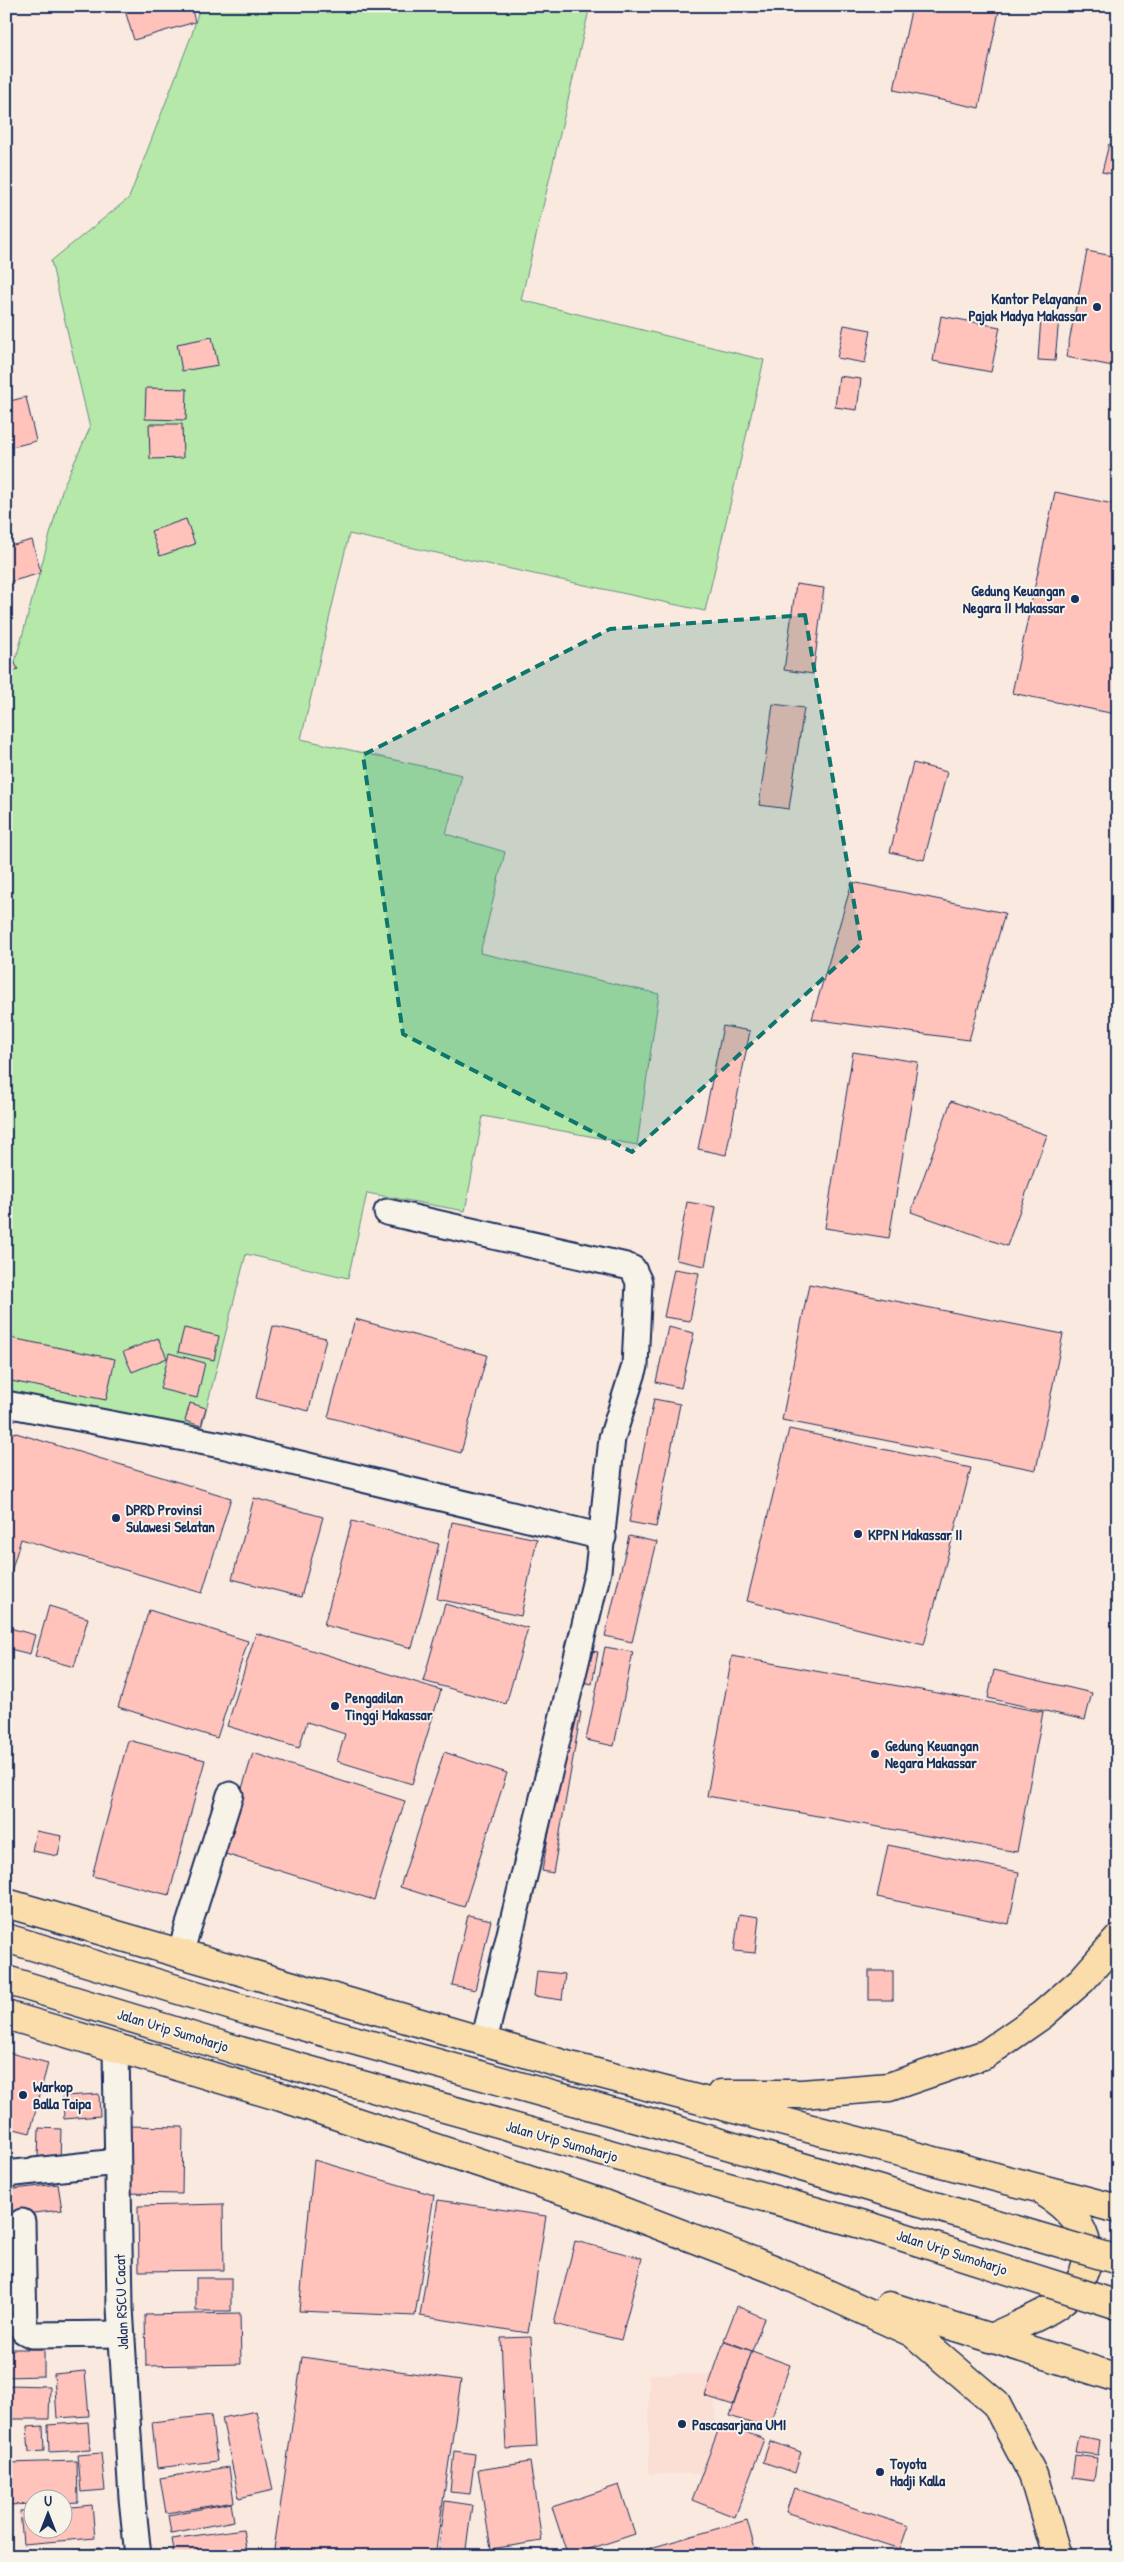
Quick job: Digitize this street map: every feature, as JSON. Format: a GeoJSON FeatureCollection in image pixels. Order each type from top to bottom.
{"type":"FeatureCollection","features":[{"type":"Feature","properties":{"kind":"highway"},"geometry":{"type":"LineString","coordinates":[[6,1903],[484,2041],[1118,2209]]}},
{"type":"Feature","properties":{"kind":"highway"},"geometry":{"type":"LineString","coordinates":[[6,1938],[252,2012],[649,2122],[1118,2260]]}},
{"type":"Feature","properties":{"kind":"highway"},"geometry":{"type":"LineString","coordinates":[[684,2095],[802,2094],[889,2087],[986,2054],[1042,2015],[1082,1980],[1118,1939]]}},
{"type":"Feature","properties":{"kind":"highway","name":"Jalan Urip Sumoharjo"},"geometry":{"type":"LineString","coordinates":[[6,1980],[259,2056],[875,2228],[1118,2305]]}},
{"type":"Feature","properties":{"kind":"highway"},"geometry":{"type":"LineString","coordinates":[[6,2015],[281,2097],[601,2203],[773,2269],[1118,2378]]}},
{"type":"Feature","properties":{"kind":"highway"},"geometry":{"type":"LineString","coordinates":[[991,2338],[1055,2306],[1073,2292],[1085,2269],[1087,2242],[1077,2219],[1062,2203],[1033,2186]]}},
{"type":"Feature","properties":{"kind":"highway"},"geometry":{"type":"LineString","coordinates":[[773,2269],[913,2333],[996,2404],[1033,2475],[1057,2556]]}},
{"type":"Feature","properties":{"kind":"street"},"geometry":{"type":"LineString","coordinates":[[387,1212],[626,1266],[637,1274],[639,1306],[635,1366],[612,1438],[598,1571],[484,2041]]}},
{"type":"Feature","properties":{"kind":"street"},"geometry":{"type":"LineString","coordinates":[[6,1404],[226,1446],[603,1537]]}},
{"type":"Feature","properties":{"kind":"street"},"geometry":{"type":"LineString","coordinates":[[180,1953],[230,1795]]}},
{"type":"Feature","properties":{"kind":"street","name":"Jalan RSCU Cacat"},"geometry":{"type":"LineString","coordinates":[[116,2048],[121,2334],[132,2498],[138,2556]]}},
{"type":"Feature","properties":{"kind":"street"},"geometry":{"type":"LineString","coordinates":[[6,2174],[117,2162]]}},
{"type":"Feature","properties":{"kind":"street"},"geometry":{"type":"LineString","coordinates":[[22,2222],[24,2331],[32,2335],[121,2334]]}},
{"type":"Feature","properties":{"kind":"highlighted area"},"geometry":{"type":"Polygon","coordinates":[[[805,615],[861,944],[632,1152],[403,1034],[363,755],[610,629],[805,615]]]}},
{"type":"Feature","properties":{"kind":"shaded area","name":"Pascasarjana UMI"},"geometry":{"type":"Polygon","coordinates":[[[649,2374],[715,2374],[715,2474],[649,2474],[649,2374]]]}},
{"type":"Feature","properties":{"kind":"green space"},"geometry":{"type":"Polygon","coordinates":[[[200,6],[590,6],[521,300],[764,360],[705,611],[349,534],[301,739],[462,775],[446,834],[505,852],[480,953],[659,994],[637,1145],[483,1116],[465,1211],[367,1193],[348,1278],[246,1254],[201,1429],[6,1392],[6,695],[63,487],[90,428],[51,261],[129,198],[192,34],[200,6]]]}},
{"type":"Feature","properties":{"kind":"building"},"geometry":{"type":"Polygon","coordinates":[[[191,6],[195,22],[134,40],[124,7],[191,6]]]}},
{"type":"Feature","properties":{"kind":"building"},"geometry":{"type":"Polygon","coordinates":[[[912,6],[1000,6],[979,108],[894,90],[912,6]]]}},
{"type":"Feature","properties":{"kind":"building"},"geometry":{"type":"Polygon","coordinates":[[[1109,144],[1118,146],[1118,175],[1102,172],[1109,144]]]}},
{"type":"Feature","properties":{"kind":"building","name":"Kantor Pelayanan Pajak Madya Makassar"},"geometry":{"type":"Polygon","coordinates":[[[1087,251],[1118,257],[1118,367],[1066,357],[1087,251]]]}},
{"type":"Feature","properties":{"kind":"building"},"geometry":{"type":"Polygon","coordinates":[[[941,316],[1000,327],[991,372],[933,361],[941,316]]]}},
{"type":"Feature","properties":{"kind":"building"},"geometry":{"type":"Polygon","coordinates":[[[1041,317],[1059,318],[1055,361],[1038,360],[1041,317]]]}},
{"type":"Feature","properties":{"kind":"building"},"geometry":{"type":"Polygon","coordinates":[[[844,325],[871,330],[865,363],[837,358],[844,325]]]}},
{"type":"Feature","properties":{"kind":"building"},"geometry":{"type":"Polygon","coordinates":[[[212,337],[218,365],[182,371],[177,344],[212,337]]]}},
{"type":"Feature","properties":{"kind":"building"},"geometry":{"type":"Polygon","coordinates":[[[839,376],[861,379],[857,410],[835,407],[839,376]]]}},
{"type":"Feature","properties":{"kind":"building"},"geometry":{"type":"Polygon","coordinates":[[[146,388],[187,389],[186,420],[145,419],[146,388]]]}},
{"type":"Feature","properties":{"kind":"building"},"geometry":{"type":"Polygon","coordinates":[[[26,397],[36,441],[12,447],[6,433],[6,402],[26,397]]]}},
{"type":"Feature","properties":{"kind":"building"},"geometry":{"type":"Polygon","coordinates":[[[149,424],[182,424],[183,458],[150,459],[149,424]]]}},
{"type":"Feature","properties":{"kind":"building","name":"Gedung Keuangan Negara II Makassar"},"geometry":{"type":"Polygon","coordinates":[[[1055,492],[1118,505],[1118,704],[1115,714],[1012,693],[1055,492]]]}},
{"type":"Feature","properties":{"kind":"building"},"geometry":{"type":"Polygon","coordinates":[[[186,519],[195,544],[160,556],[151,531],[186,519]]]}},
{"type":"Feature","properties":{"kind":"building"},"geometry":{"type":"Polygon","coordinates":[[[32,540],[41,573],[6,583],[6,547],[32,540]]]}},
{"type":"Feature","properties":{"kind":"building"},"geometry":{"type":"Polygon","coordinates":[[[796,584],[824,588],[813,674],[784,670],[796,584]]]}},
{"type":"Feature","properties":{"kind":"building"},"geometry":{"type":"Polygon","coordinates":[[[6,647],[18,669],[6,675],[6,647]]]}},
{"type":"Feature","properties":{"kind":"building"},"geometry":{"type":"Polygon","coordinates":[[[773,704],[804,708],[789,809],[759,805],[773,704]]]}},
{"type":"Feature","properties":{"kind":"building"},"geometry":{"type":"Polygon","coordinates":[[[913,763],[947,772],[924,860],[890,852],[913,763]]]}},
{"type":"Feature","properties":{"kind":"building"},"geometry":{"type":"Polygon","coordinates":[[[852,882],[1005,913],[969,1040],[812,1019],[852,882]]]}},
{"type":"Feature","properties":{"kind":"building"},"geometry":{"type":"Polygon","coordinates":[[[723,1026],[750,1031],[726,1155],[698,1149],[723,1026]]]}},
{"type":"Feature","properties":{"kind":"building"},"geometry":{"type":"Polygon","coordinates":[[[853,1052],[918,1062],[889,1238],[825,1228],[853,1052]]]}},
{"type":"Feature","properties":{"kind":"building"},"geometry":{"type":"Polygon","coordinates":[[[951,1101],[1047,1135],[1007,1246],[911,1212],[951,1101]]]}},
{"type":"Feature","properties":{"kind":"building"},"geometry":{"type":"Polygon","coordinates":[[[687,1202],[716,1207],[705,1266],[676,1260],[687,1202]]]}},
{"type":"Feature","properties":{"kind":"building"},"geometry":{"type":"Polygon","coordinates":[[[674,1269],[699,1273],[690,1321],[664,1317],[674,1269]]]}},
{"type":"Feature","properties":{"kind":"building"},"geometry":{"type":"Polygon","coordinates":[[[809,1284],[1063,1334],[1036,1470],[782,1420],[809,1284]]]}},
{"type":"Feature","properties":{"kind":"building"},"geometry":{"type":"Polygon","coordinates":[[[355,1319],[487,1355],[461,1453],[328,1417],[355,1319]]]}},
{"type":"Feature","properties":{"kind":"building"},"geometry":{"type":"Polygon","coordinates":[[[273,1326],[326,1338],[309,1411],[256,1398],[273,1326]]]}},
{"type":"Feature","properties":{"kind":"building"},"geometry":{"type":"Polygon","coordinates":[[[668,1327],[694,1333],[681,1388],[656,1382],[668,1327]]]}},
{"type":"Feature","properties":{"kind":"building"},"geometry":{"type":"Polygon","coordinates":[[[184,1328],[219,1336],[214,1360],[178,1352],[184,1328]]]}},
{"type":"Feature","properties":{"kind":"building"},"geometry":{"type":"Polygon","coordinates":[[[6,1337],[115,1359],[106,1400],[6,1380],[6,1337]]]}},
{"type":"Feature","properties":{"kind":"building"},"geometry":{"type":"Polygon","coordinates":[[[158,1338],[167,1358],[132,1372],[123,1352],[158,1338]]]}},
{"type":"Feature","properties":{"kind":"building"},"geometry":{"type":"Polygon","coordinates":[[[169,1353],[205,1363],[197,1398],[160,1389],[169,1353]]]}},
{"type":"Feature","properties":{"kind":"building"},"geometry":{"type":"Polygon","coordinates":[[[654,1399],[680,1404],[656,1527],[629,1522],[654,1399]]]}},
{"type":"Feature","properties":{"kind":"building"},"geometry":{"type":"Polygon","coordinates":[[[190,1403],[206,1408],[201,1426],[185,1421],[190,1403]]]}},
{"type":"Feature","properties":{"kind":"building","name":"KPPN Makassar II"},"geometry":{"type":"Polygon","coordinates":[[[789,1429],[971,1468],[924,1645],[747,1601],[789,1429]]]}},
{"type":"Feature","properties":{"kind":"building","name":"DPRD Provinsi Sulawesi Selatan"},"geometry":{"type":"Polygon","coordinates":[[[6,1430],[231,1498],[202,1593],[21,1539],[6,1588],[6,1430]]]}},
{"type":"Feature","properties":{"kind":"building"},"geometry":{"type":"Polygon","coordinates":[[[254,1498],[323,1517],[301,1597],[232,1579],[254,1498]]]}},
{"type":"Feature","properties":{"kind":"building"},"geometry":{"type":"Polygon","coordinates":[[[352,1521],[439,1544],[412,1648],[324,1625],[352,1521]]]}},
{"type":"Feature","properties":{"kind":"building"},"geometry":{"type":"Polygon","coordinates":[[[452,1522],[537,1539],[521,1616],[437,1599],[452,1522]]]}},
{"type":"Feature","properties":{"kind":"building"},"geometry":{"type":"Polygon","coordinates":[[[629,1536],[657,1542],[632,1642],[605,1636],[629,1536]]]}},
{"type":"Feature","properties":{"kind":"building"},"geometry":{"type":"Polygon","coordinates":[[[445,1604],[528,1628],[506,1704],[423,1681],[445,1604]]]}},
{"type":"Feature","properties":{"kind":"building"},"geometry":{"type":"Polygon","coordinates":[[[49,1606],[88,1618],[74,1667],[35,1656],[49,1606]]]}},
{"type":"Feature","properties":{"kind":"building"},"geometry":{"type":"Polygon","coordinates":[[[149,1610],[248,1641],[217,1738],[118,1707],[149,1610]]]}},
{"type":"Feature","properties":{"kind":"building"},"geometry":{"type":"Polygon","coordinates":[[[6,1627],[35,1635],[30,1654],[6,1648],[6,1627]]]}},
{"type":"Feature","properties":{"kind":"building","name":"Pengadilan Tinggi Makassar"},"geometry":{"type":"Polygon","coordinates":[[[256,1633],[441,1690],[412,1784],[337,1761],[345,1734],[307,1722],[299,1748],[227,1726],[256,1633]]]}},
{"type":"Feature","properties":{"kind":"building"},"geometry":{"type":"Polygon","coordinates":[[[605,1647],[633,1652],[614,1746],[586,1740],[605,1647]]]}},
{"type":"Feature","properties":{"kind":"building"},"geometry":{"type":"Polygon","coordinates":[[[584,1650],[598,1652],[592,1684],[579,1681],[584,1650]]]}},
{"type":"Feature","properties":{"kind":"building","name":"Gedung Keuangan Negara Makassar"},"geometry":{"type":"Polygon","coordinates":[[[732,1656],[1043,1712],[1017,1852],[707,1796],[732,1656]]]}},
{"type":"Feature","properties":{"kind":"building"},"geometry":{"type":"Polygon","coordinates":[[[994,1670],[1092,1693],[1085,1720],[988,1698],[994,1670]]]}},
{"type":"Feature","properties":{"kind":"building"},"geometry":{"type":"Polygon","coordinates":[[[571,1710],[581,1712],[553,1873],[542,1871],[571,1710]]]}},
{"type":"Feature","properties":{"kind":"building"},"geometry":{"type":"Polygon","coordinates":[[[128,1740],[205,1760],[169,1895],[92,1876],[128,1740]]]}},
{"type":"Feature","properties":{"kind":"building"},"geometry":{"type":"Polygon","coordinates":[[[444,1752],[507,1773],[464,1907],[400,1887],[444,1752]]]}},
{"type":"Feature","properties":{"kind":"building"},"geometry":{"type":"Polygon","coordinates":[[[253,1753],[405,1801],[374,1900],[222,1853],[253,1753]]]}},
{"type":"Feature","properties":{"kind":"building"},"geometry":{"type":"Polygon","coordinates":[[[36,1831],[62,1836],[58,1856],[32,1851],[36,1831]]]}},
{"type":"Feature","properties":{"kind":"building"},"geometry":{"type":"Polygon","coordinates":[[[888,1845],[1019,1872],[1009,1924],[877,1897],[888,1845]]]}},
{"type":"Feature","properties":{"kind":"building"},"geometry":{"type":"Polygon","coordinates":[[[739,1914],[759,1917],[755,1953],[734,1951],[739,1914]]]}},
{"type":"Feature","properties":{"kind":"building"},"geometry":{"type":"Polygon","coordinates":[[[468,1915],[491,1920],[475,1990],[452,1985],[468,1915]]]}},
{"type":"Feature","properties":{"kind":"building"},"geometry":{"type":"Polygon","coordinates":[[[537,1971],[565,1974],[562,2000],[534,1996],[537,1971]]]}},
{"type":"Feature","properties":{"kind":"building"},"geometry":{"type":"Polygon","coordinates":[[[869,1971],[893,1971],[893,2000],[869,2000],[869,1971]]]}},
{"type":"Feature","properties":{"kind":"building","name":"Warkop Balla Taipa"},"geometry":{"type":"Polygon","coordinates":[[[6,2052],[48,2063],[30,2133],[6,2127],[6,2052]]]}},
{"type":"Feature","properties":{"kind":"building"},"geometry":{"type":"Polygon","coordinates":[[[99,2094],[100,2116],[64,2119],[63,2096],[99,2094]]]}},
{"type":"Feature","properties":{"kind":"building"},"geometry":{"type":"Polygon","coordinates":[[[126,2126],[183,2127],[182,2194],[125,2193],[126,2126]]]}},
{"type":"Feature","properties":{"kind":"building"},"geometry":{"type":"Polygon","coordinates":[[[39,2128],[61,2129],[60,2160],[38,2159],[39,2128]]]}},
{"type":"Feature","properties":{"kind":"building"},"geometry":{"type":"Polygon","coordinates":[[[314,2160],[434,2195],[415,2316],[299,2311],[314,2160]]]}},
{"type":"Feature","properties":{"kind":"building"},"geometry":{"type":"Polygon","coordinates":[[[58,2184],[62,2210],[6,2216],[6,2190],[58,2184]]]}},
{"type":"Feature","properties":{"kind":"building"},"geometry":{"type":"Polygon","coordinates":[[[438,2200],[546,2216],[528,2333],[420,2316],[438,2200]]]}},
{"type":"Feature","properties":{"kind":"building"},"geometry":{"type":"Polygon","coordinates":[[[223,2204],[224,2270],[139,2271],[138,2206],[223,2204]]]}},
{"type":"Feature","properties":{"kind":"building"},"geometry":{"type":"Polygon","coordinates":[[[575,2241],[642,2258],[621,2340],[554,2324],[575,2241]]]}},
{"type":"Feature","properties":{"kind":"building"},"geometry":{"type":"Polygon","coordinates":[[[196,2278],[231,2278],[231,2311],[196,2311],[196,2278]]]}},
{"type":"Feature","properties":{"kind":"building"},"geometry":{"type":"Polygon","coordinates":[[[737,2306],[764,2318],[752,2351],[724,2340],[737,2306]]]}},
{"type":"Feature","properties":{"kind":"building"},"geometry":{"type":"Polygon","coordinates":[[[240,2313],[241,2364],[146,2366],[145,2315],[240,2313]]]}},
{"type":"Feature","properties":{"kind":"building"},"geometry":{"type":"Polygon","coordinates":[[[531,2337],[537,2447],[506,2449],[501,2338],[531,2337]]]}},
{"type":"Feature","properties":{"kind":"building"},"geometry":{"type":"Polygon","coordinates":[[[724,2342],[752,2351],[733,2405],[705,2396],[724,2342]]]}},
{"type":"Feature","properties":{"kind":"building"},"geometry":{"type":"Polygon","coordinates":[[[6,2349],[44,2349],[44,2376],[6,2377],[6,2349]]]}},
{"type":"Feature","properties":{"kind":"building"},"geometry":{"type":"Polygon","coordinates":[[[752,2351],[790,2365],[768,2429],[730,2416],[752,2351]]]}},
{"type":"Feature","properties":{"kind":"building"},"geometry":{"type":"Polygon","coordinates":[[[302,2357],[461,2380],[435,2556],[273,2556],[302,2357]]]}},
{"type":"Feature","properties":{"kind":"building"},"geometry":{"type":"Polygon","coordinates":[[[85,2371],[89,2416],[57,2418],[54,2374],[85,2371]]]}},
{"type":"Feature","properties":{"kind":"building"},"geometry":{"type":"Polygon","coordinates":[[[6,2385],[50,2386],[49,2419],[6,2419],[6,2385]]]}},
{"type":"Feature","properties":{"kind":"building"},"geometry":{"type":"Polygon","coordinates":[[[256,2411],[273,2490],[239,2498],[222,2418],[256,2411]]]}},
{"type":"Feature","properties":{"kind":"building"},"geometry":{"type":"Polygon","coordinates":[[[211,2415],[217,2461],[157,2468],[152,2422],[211,2415]]]}},
{"type":"Feature","properties":{"kind":"building"},"geometry":{"type":"Polygon","coordinates":[[[88,2422],[90,2450],[49,2452],[48,2425],[88,2422]]]}},
{"type":"Feature","properties":{"kind":"building"},"geometry":{"type":"Polygon","coordinates":[[[721,2423],[764,2439],[735,2517],[692,2500],[721,2423]]]}},
{"type":"Feature","properties":{"kind":"building"},"geometry":{"type":"Polygon","coordinates":[[[43,2426],[44,2451],[29,2452],[27,2427],[43,2426]]]}},
{"type":"Feature","properties":{"kind":"building"},"geometry":{"type":"Polygon","coordinates":[[[1078,2436],[1100,2440],[1098,2455],[1075,2452],[1078,2436]]]}},
{"type":"Feature","properties":{"kind":"building"},"geometry":{"type":"Polygon","coordinates":[[[770,2441],[801,2452],[795,2473],[763,2462],[770,2441]]]}},
{"type":"Feature","properties":{"kind":"building"},"geometry":{"type":"Polygon","coordinates":[[[454,2451],[475,2454],[470,2494],[450,2492],[454,2451]]]}},
{"type":"Feature","properties":{"kind":"building"},"geometry":{"type":"Polygon","coordinates":[[[101,2453],[105,2490],[81,2492],[78,2455],[101,2453]]]}},
{"type":"Feature","properties":{"kind":"building"},"geometry":{"type":"Polygon","coordinates":[[[1075,2455],[1097,2458],[1094,2481],[1072,2478],[1075,2455]]]}},
{"type":"Feature","properties":{"kind":"building"},"geometry":{"type":"Polygon","coordinates":[[[77,2461],[78,2502],[72,2502],[72,2490],[22,2490],[22,2504],[6,2505],[6,2463],[77,2461]]]}},
{"type":"Feature","properties":{"kind":"building"},"geometry":{"type":"Polygon","coordinates":[[[530,2462],[542,2541],[491,2549],[478,2470],[530,2462]]]}},
{"type":"Feature","properties":{"kind":"building"},"geometry":{"type":"Polygon","coordinates":[[[229,2467],[234,2502],[166,2513],[160,2478],[229,2467]]]}},
{"type":"Feature","properties":{"kind":"building"},"geometry":{"type":"Polygon","coordinates":[[[619,2485],[635,2534],[568,2556],[552,2507],[619,2485]]]}},
{"type":"Feature","properties":{"kind":"building"},"geometry":{"type":"Polygon","coordinates":[[[794,2488],[908,2526],[900,2549],[786,2512],[794,2488]]]}},
{"type":"Feature","properties":{"kind":"building"},"geometry":{"type":"Polygon","coordinates":[[[445,2501],[472,2505],[465,2556],[438,2556],[445,2501]]]}},
{"type":"Feature","properties":{"kind":"building"},"geometry":{"type":"Polygon","coordinates":[[[231,2503],[234,2521],[171,2533],[168,2515],[231,2503]]]}},
{"type":"Feature","properties":{"kind":"building"},"geometry":{"type":"Polygon","coordinates":[[[92,2505],[95,2538],[72,2540],[72,2507],[92,2505]]]}},
{"type":"Feature","properties":{"kind":"building"},"geometry":{"type":"Polygon","coordinates":[[[20,2511],[22,2511],[22,2533],[20,2511]]]}},
{"type":"Feature","properties":{"kind":"building"},"geometry":{"type":"Polygon","coordinates":[[[747,2520],[757,2556],[623,2556],[747,2520]]]}},
{"type":"Feature","properties":{"kind":"building"},"geometry":{"type":"Polygon","coordinates":[[[243,2529],[247,2556],[174,2556],[171,2539],[243,2529]]]}},
{"type":"Feature","properties":{"kind":"building"},"geometry":{"type":"Polygon","coordinates":[[[23,2540],[71,2540],[23,2544],[23,2540]]]}},
{"type":"Feature","properties":{"kind":"building"},"geometry":{"type":"Polygon","coordinates":[[[100,2548],[100,2556],[42,2556],[42,2552],[100,2548]]]}},
{"type":"Feature","properties":{"kind":"place","name":"Kantor Pelayanan Pajak Madya Makassar"},"geometry":{"type":"Point","coordinates":[1097,307]}},
{"type":"Feature","properties":{"kind":"place","name":"Gedung Keuangan Negara II Makassar"},"geometry":{"type":"Point","coordinates":[1075,599]}},
{"type":"Feature","properties":{"kind":"place","name":"DPRD Provinsi Sulawesi Selatan"},"geometry":{"type":"Point","coordinates":[116,1518]}},
{"type":"Feature","properties":{"kind":"place","name":"KPPN Makassar II"},"geometry":{"type":"Point","coordinates":[858,1534]}},
{"type":"Feature","properties":{"kind":"place","name":"Pengadilan Tinggi Makassar"},"geometry":{"type":"Point","coordinates":[335,1706]}},
{"type":"Feature","properties":{"kind":"place","name":"Gedung Keuangan Negara Makassar"},"geometry":{"type":"Point","coordinates":[875,1754]}},
{"type":"Feature","properties":{"kind":"place","name":"Warkop Balla Taipa"},"geometry":{"type":"Point","coordinates":[23,2095]}},
{"type":"Feature","properties":{"kind":"place","name":"Pascasarjana UMI"},"geometry":{"type":"Point","coordinates":[682,2424]}},
{"type":"Feature","properties":{"kind":"place","name":"Toyota Hadji Kalla"},"geometry":{"type":"Point","coordinates":[880,2472]}}]}
